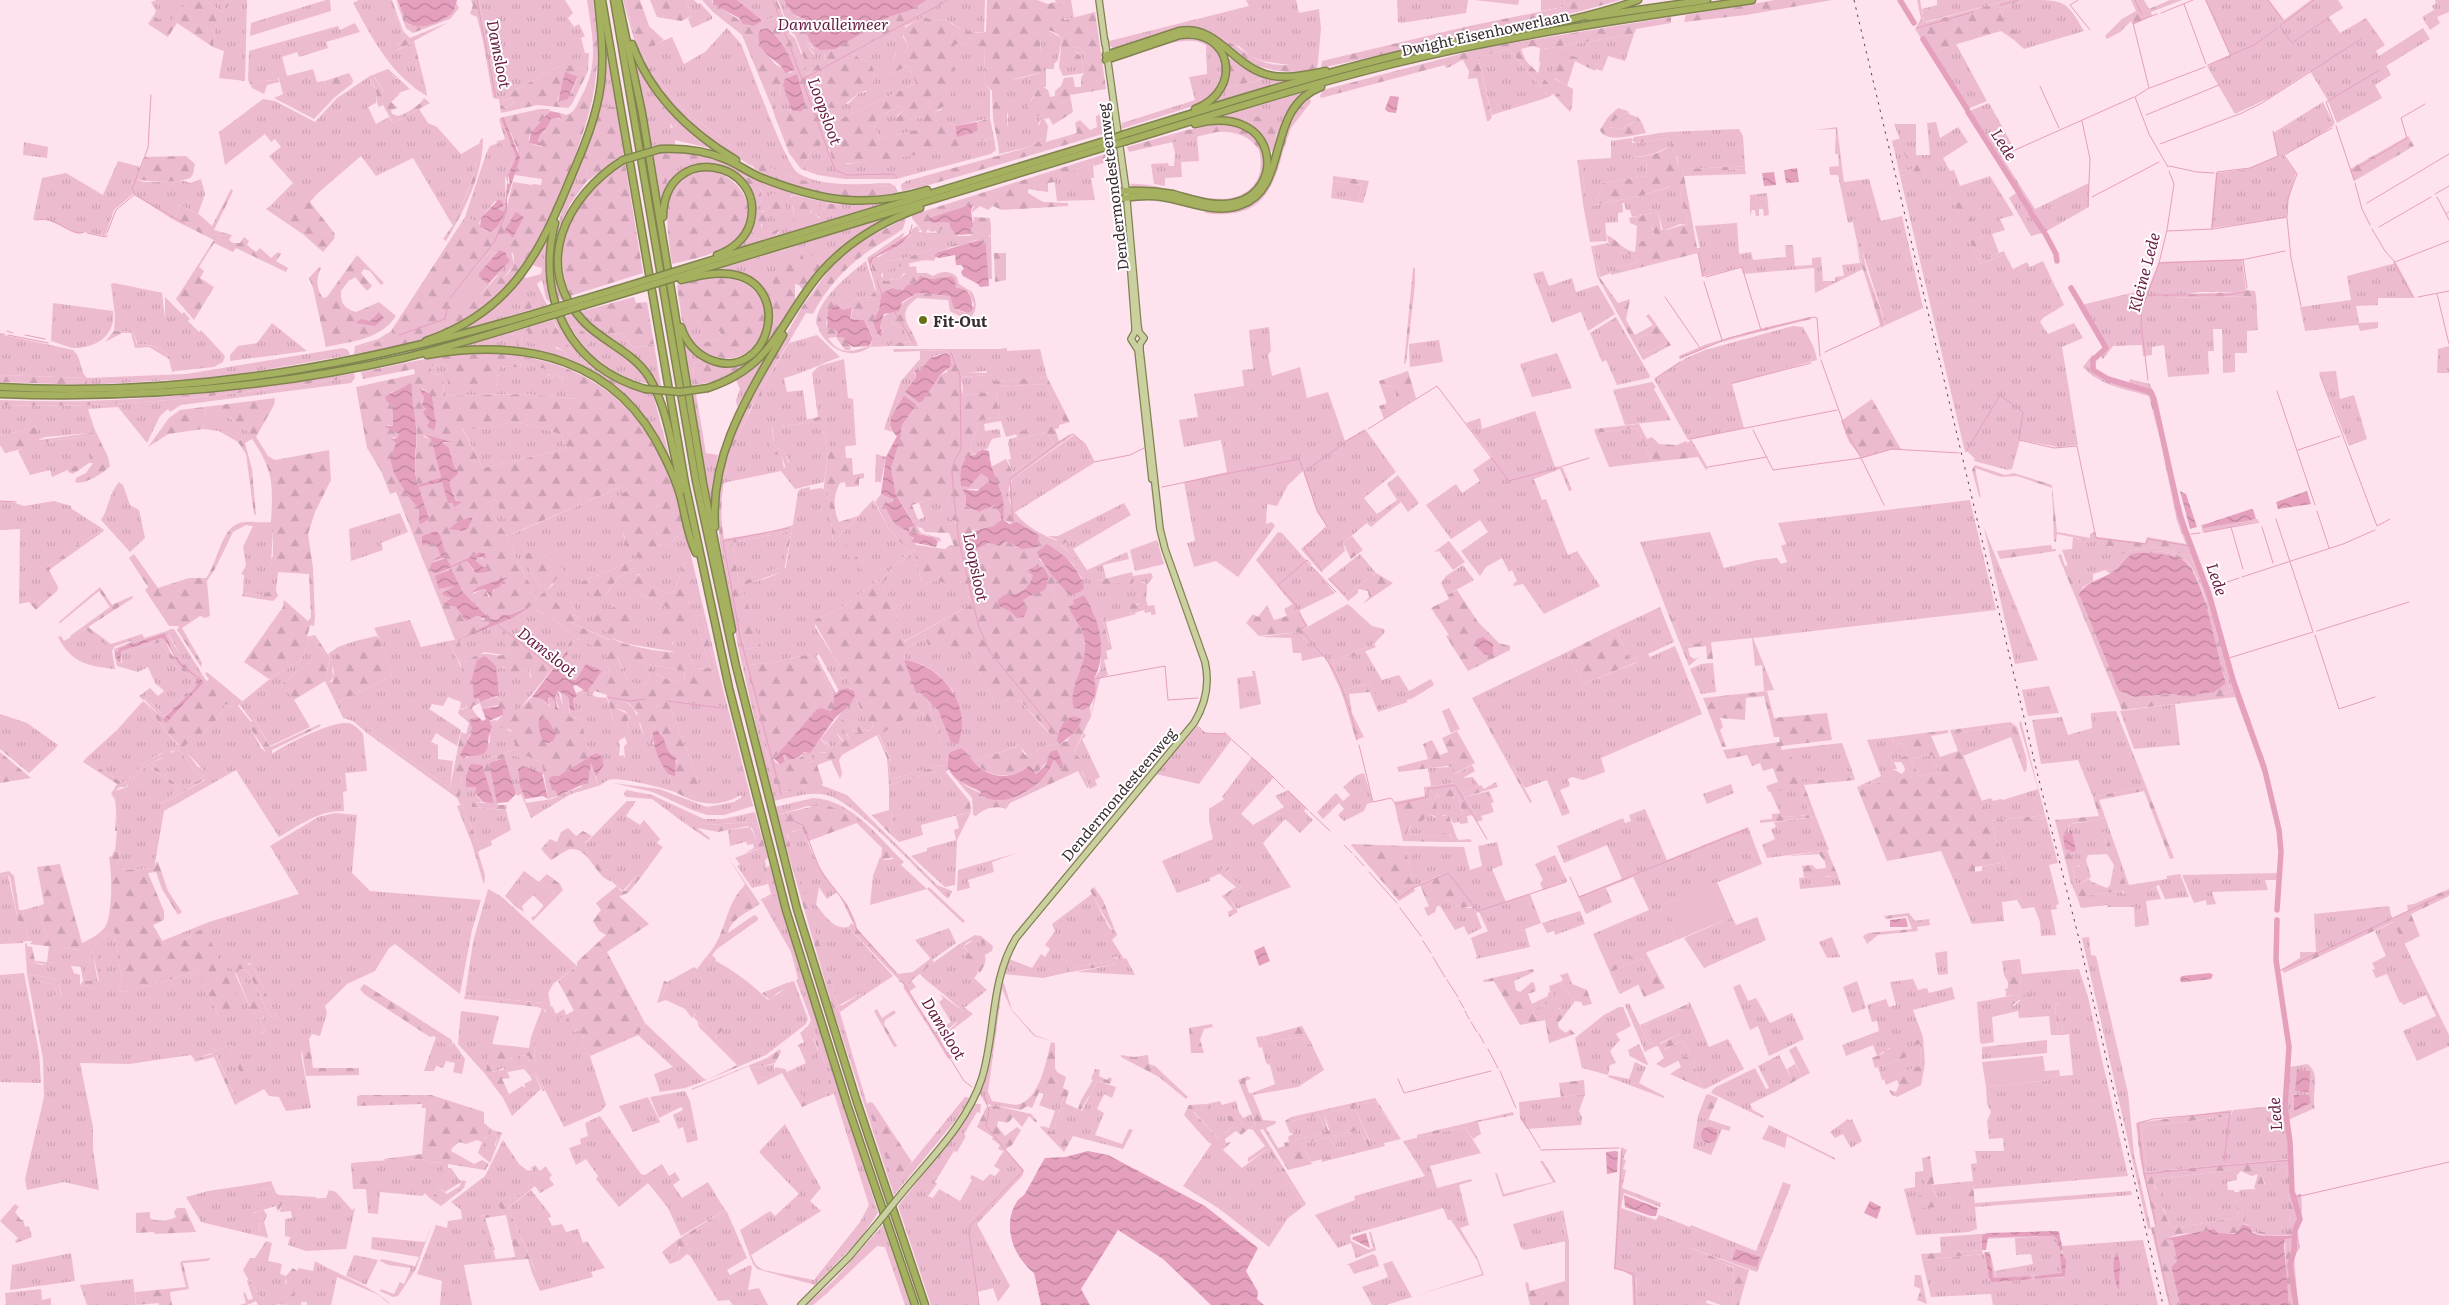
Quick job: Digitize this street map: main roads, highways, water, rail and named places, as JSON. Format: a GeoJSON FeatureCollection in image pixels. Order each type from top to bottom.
{"type":"FeatureCollection","features":[{"type":"Feature","properties":{"kind":"highway"},"geometry":{"type":"LineString","coordinates":[[598,0],[602,65],[599,98],[591,128],[563,198],[553,229],[549,263],[551,287],[561,320],[574,341],[599,367],[620,380],[645,389],[680,392],[708,388],[740,373],[758,360],[823,270],[856,240],[872,229],[898,216],[931,204],[933,200]]}},
{"type":"Feature","properties":{"kind":"highway"},"geometry":{"type":"LineString","coordinates":[[602,0],[699,557],[738,725],[786,910],[847,1104],[915,1305]]}},
{"type":"Feature","properties":{"kind":"highway"},"geometry":{"type":"LineString","coordinates":[[614,0],[694,471],[736,666],[797,909],[856,1099],[925,1305]]}},
{"type":"Feature","properties":{"kind":"highway"},"geometry":{"type":"LineString","coordinates":[[618,0],[635,53],[643,70],[662,99],[686,125],[704,139],[767,180]]}},
{"type":"Feature","properties":{"kind":"highway"},"geometry":{"type":"LineString","coordinates":[[618,0],[642,113],[715,543],[732,630],[736,666]]}},
{"type":"Feature","properties":{"kind":"highway"},"geometry":{"type":"LineString","coordinates":[[1573,20],[1638,0]]}},
{"type":"Feature","properties":{"kind":"highway","name":"Dwight Eisenhowerlaan"},"geometry":{"type":"LineString","coordinates":[[1314,81],[1326,73],[1351,65],[1359,66],[1462,41],[1573,20],[1707,0]]}},
{"type":"Feature","properties":{"kind":"highway","name":"Dwight Eisenhowerlaan"},"geometry":{"type":"LineString","coordinates":[[1314,81],[1324,84],[1335,79],[1393,64],[1534,33],[1752,0]]}},
{"type":"Feature","properties":{"kind":"highway"},"geometry":{"type":"LineString","coordinates":[[1107,57],[1178,31],[1196,30],[1214,38],[1242,63],[1256,70],[1314,81]]}},
{"type":"Feature","properties":{"kind":"highway"},"geometry":{"type":"LineString","coordinates":[[1107,57],[1180,36],[1199,35],[1212,41],[1220,50],[1226,68],[1220,91],[1212,101],[1175,119],[1126,138]]}},
{"type":"Feature","properties":{"kind":"highway"},"geometry":{"type":"LineString","coordinates":[[703,263],[946,189],[1111,142],[1170,128],[1314,81]]}},
{"type":"Feature","properties":{"kind":"highway"},"geometry":{"type":"LineString","coordinates":[[1175,119],[1314,81]]}},
{"type":"Feature","properties":{"kind":"highway"},"geometry":{"type":"LineString","coordinates":[[1125,194],[1163,197],[1222,208],[1248,202],[1257,195],[1268,181],[1289,114],[1314,81]]}},
{"type":"Feature","properties":{"kind":"highway"},"geometry":{"type":"LineString","coordinates":[[1125,194],[1154,191],[1209,203],[1224,204],[1240,201],[1249,196],[1263,180],[1267,163],[1263,144],[1254,131],[1242,124],[1223,120],[1175,130],[1170,128]]}},
{"type":"Feature","properties":{"kind":"highway"},"geometry":{"type":"LineString","coordinates":[[406,357],[583,302],[933,200],[1111,142]]}},
{"type":"Feature","properties":{"kind":"highway"},"geometry":{"type":"LineString","coordinates":[[692,516],[686,506],[661,406],[650,380],[634,360],[583,321],[566,294],[560,274],[560,241],[572,209],[594,180],[622,160],[660,149],[680,148],[712,154],[767,180],[802,193],[834,200],[881,200],[946,189]]}},
{"type":"Feature","properties":{"kind":"highway"},"geometry":{"type":"LineString","coordinates":[[645,284],[664,282],[677,276],[736,245],[745,235],[750,222],[751,202],[746,190],[737,178],[724,170],[711,167],[697,167],[682,174],[674,181],[667,192],[663,205],[666,249]]}},
{"type":"Feature","properties":{"kind":"highway"},"geometry":{"type":"LineString","coordinates":[[387,354],[452,331],[470,322],[497,301],[515,284],[532,261],[563,198]]}},
{"type":"Feature","properties":{"kind":"highway"},"geometry":{"type":"LineString","coordinates":[[674,303],[688,342],[701,354],[718,362],[736,361],[750,355],[762,344],[768,330],[769,315],[765,299],[761,292],[748,281],[735,275],[722,274],[677,276]]}},
{"type":"Feature","properties":{"kind":"highway"},"geometry":{"type":"LineString","coordinates":[[715,543],[717,481],[725,446],[738,415],[799,305]]}},
{"type":"Feature","properties":{"kind":"highway"},"geometry":{"type":"LineString","coordinates":[[0,387],[117,388],[195,384],[289,372],[387,354],[552,312]]}},
{"type":"Feature","properties":{"kind":"highway"},"geometry":{"type":"LineString","coordinates":[[0,394],[95,396],[193,390],[300,377],[406,357],[469,349],[512,349],[558,360],[602,382],[635,411],[659,445],[677,486],[693,546],[699,557]]}},
{"type":"Feature","properties":{"kind":"main road","name":"Dendermondesteenweg"},"geometry":{"type":"LineString","coordinates":[[1099,0],[1125,194],[1137,332],[1131,340],[1138,345]]}},
{"type":"Feature","properties":{"kind":"main road","name":"Dendermondesteenweg"},"geometry":{"type":"LineString","coordinates":[[801,1305],[849,1258],[963,1116],[975,1095],[984,1068],[995,996],[1008,953],[1016,938],[1194,723],[1204,701],[1208,679],[1205,662],[1165,549],[1156,498],[1138,345],[1144,338],[1137,332]]}},
{"type":"Feature","properties":{"kind":"water"},"geometry":{"type":"Polygon","coordinates":[[[397,0],[457,0],[454,11],[449,15],[437,22],[418,26],[407,22],[397,0]]]}},
{"type":"Feature","properties":{"kind":"water"},"geometry":{"type":"Polygon","coordinates":[[[713,0],[737,0],[763,21],[753,26],[743,24],[739,18],[713,4],[713,0]]]}},
{"type":"Feature","properties":{"kind":"water","name":"Damvalleimeer"},"geometry":{"type":"Polygon","coordinates":[[[784,0],[927,0],[911,10],[889,17],[835,49],[820,50],[810,41],[807,34],[810,29],[805,19],[792,13],[784,0]]]}},
{"type":"Feature","properties":{"kind":"water"},"geometry":{"type":"Polygon","coordinates":[[[767,28],[784,47],[795,70],[785,73],[763,50],[760,45],[760,30],[767,28]]]}},
{"type":"Feature","properties":{"kind":"water"},"geometry":{"type":"Polygon","coordinates":[[[565,72],[577,76],[577,78],[568,99],[558,102],[565,72]]]}},
{"type":"Feature","properties":{"kind":"water"},"geometry":{"type":"Polygon","coordinates":[[[797,74],[805,103],[802,111],[792,111],[783,85],[785,79],[797,74]]]}},
{"type":"Feature","properties":{"kind":"water"},"geometry":{"type":"Polygon","coordinates":[[[1390,96],[1399,97],[1396,113],[1388,112],[1385,109],[1390,96]]]}},
{"type":"Feature","properties":{"kind":"water"},"geometry":{"type":"Polygon","coordinates":[[[550,111],[560,113],[561,118],[551,119],[538,141],[543,146],[529,143],[531,132],[550,111]]]}},
{"type":"Feature","properties":{"kind":"water"},"geometry":{"type":"Polygon","coordinates":[[[504,117],[520,158],[507,198],[507,209],[499,225],[491,232],[480,227],[481,218],[498,200],[502,201],[504,207],[497,208],[503,211],[505,209],[507,184],[510,183],[508,175],[516,157],[501,118],[504,117]]]}},
{"type":"Feature","properties":{"kind":"water"},"geometry":{"type":"Polygon","coordinates":[[[977,122],[978,131],[957,137],[955,126],[977,122]]]}},
{"type":"Feature","properties":{"kind":"water"},"geometry":{"type":"Polygon","coordinates":[[[1797,168],[1799,182],[1786,183],[1784,170],[1797,168]]]}},
{"type":"Feature","properties":{"kind":"water"},"geometry":{"type":"Polygon","coordinates":[[[1774,172],[1776,185],[1764,186],[1762,173],[1774,172]]]}},
{"type":"Feature","properties":{"kind":"water"},"geometry":{"type":"Polygon","coordinates":[[[973,204],[971,211],[973,226],[967,234],[956,235],[949,222],[933,223],[927,219],[973,204]]]}},
{"type":"Feature","properties":{"kind":"water"},"geometry":{"type":"Polygon","coordinates":[[[516,212],[524,217],[513,238],[509,234],[503,233],[516,212]]]}},
{"type":"Feature","properties":{"kind":"water"},"geometry":{"type":"Polygon","coordinates":[[[910,229],[911,233],[904,241],[873,258],[871,265],[875,283],[868,260],[909,234],[910,229]]]}},
{"type":"Feature","properties":{"kind":"water"},"geometry":{"type":"Polygon","coordinates":[[[981,241],[986,245],[989,286],[980,287],[963,276],[961,272],[964,268],[961,265],[956,265],[955,255],[939,258],[934,256],[938,252],[981,241]]]}},
{"type":"Feature","properties":{"kind":"water"},"geometry":{"type":"Polygon","coordinates":[[[499,250],[505,252],[510,261],[488,284],[479,277],[479,273],[499,250]]]}},
{"type":"Feature","properties":{"kind":"water"},"geometry":{"type":"Polygon","coordinates":[[[920,276],[932,279],[951,276],[955,280],[956,288],[965,290],[970,295],[972,311],[967,313],[954,308],[950,296],[917,293],[902,302],[899,311],[884,314],[880,326],[882,334],[881,336],[878,335],[872,321],[879,310],[881,294],[892,288],[902,291],[907,285],[916,283],[920,276]]]}},
{"type":"Feature","properties":{"kind":"water"},"geometry":{"type":"Polygon","coordinates":[[[836,304],[843,310],[852,308],[850,319],[864,320],[873,339],[869,346],[853,347],[845,341],[844,337],[837,337],[838,332],[831,328],[827,329],[828,310],[836,304]]]}},
{"type":"Feature","properties":{"kind":"water"},"geometry":{"type":"Polygon","coordinates":[[[379,312],[384,318],[375,326],[356,323],[361,319],[370,321],[379,312]]]}},
{"type":"Feature","properties":{"kind":"water"},"geometry":{"type":"Polygon","coordinates":[[[946,353],[950,356],[951,366],[940,375],[922,402],[919,403],[905,392],[916,377],[915,370],[920,371],[930,358],[946,353]]]}},
{"type":"Feature","properties":{"kind":"water"},"geometry":{"type":"Polygon","coordinates":[[[409,383],[412,384],[416,427],[415,470],[418,485],[441,477],[431,439],[422,434],[452,442],[442,442],[449,448],[454,466],[459,473],[449,482],[456,501],[462,502],[454,507],[453,503],[448,503],[442,482],[419,487],[429,519],[421,524],[419,523],[419,509],[408,496],[394,473],[390,459],[396,443],[391,439],[397,438],[399,434],[384,426],[393,426],[392,404],[387,402],[385,397],[409,383]]]}},
{"type":"Feature","properties":{"kind":"water"},"geometry":{"type":"Polygon","coordinates":[[[419,388],[432,395],[436,425],[434,430],[427,427],[429,421],[423,412],[426,409],[422,405],[424,397],[419,388]]]}},
{"type":"Feature","properties":{"kind":"water"},"geometry":{"type":"Polygon","coordinates":[[[904,396],[917,405],[902,425],[900,441],[891,468],[896,495],[915,526],[909,528],[909,532],[895,524],[884,506],[884,504],[893,502],[893,499],[881,494],[886,457],[897,436],[892,431],[890,421],[904,396]]]}},
{"type":"Feature","properties":{"kind":"water"},"geometry":{"type":"Polygon","coordinates":[[[982,449],[989,451],[991,465],[1003,501],[1004,520],[1009,524],[1017,522],[1039,535],[1038,547],[1022,549],[1006,541],[1000,546],[989,543],[972,552],[967,549],[969,532],[994,526],[1001,520],[1000,513],[995,505],[979,512],[966,506],[966,495],[962,489],[977,491],[989,481],[988,478],[981,474],[969,487],[961,486],[963,463],[968,456],[975,455],[982,449]]]}},
{"type":"Feature","properties":{"kind":"water"},"geometry":{"type":"Polygon","coordinates":[[[2180,491],[2186,494],[2197,527],[2190,529],[2180,491]]]}},
{"type":"Feature","properties":{"kind":"water"},"geometry":{"type":"Polygon","coordinates":[[[2307,491],[2311,504],[2278,509],[2276,502],[2307,491]]]}},
{"type":"Feature","properties":{"kind":"water"},"geometry":{"type":"Polygon","coordinates":[[[2253,509],[2256,519],[2203,528],[2203,525],[2253,509]]]}},
{"type":"Feature","properties":{"kind":"water"},"geometry":{"type":"Polygon","coordinates":[[[473,517],[468,528],[463,531],[449,529],[460,520],[473,517]]]}},
{"type":"Feature","properties":{"kind":"water"},"geometry":{"type":"Polygon","coordinates":[[[436,531],[440,535],[446,556],[431,561],[441,556],[435,543],[422,545],[422,536],[436,531]]]}},
{"type":"Feature","properties":{"kind":"water"},"geometry":{"type":"Polygon","coordinates":[[[909,532],[932,537],[938,541],[936,547],[911,542],[914,538],[909,535],[909,532]]]}},
{"type":"Feature","properties":{"kind":"water"},"geometry":{"type":"Polygon","coordinates":[[[1047,544],[1075,567],[1084,588],[1080,592],[1070,595],[1038,556],[1037,552],[1047,544]]]}},
{"type":"Feature","properties":{"kind":"water"},"geometry":{"type":"Polygon","coordinates":[[[480,552],[485,554],[486,558],[477,557],[476,561],[483,567],[488,568],[487,572],[476,573],[467,561],[438,573],[433,573],[431,563],[446,558],[451,566],[480,552]]]}},
{"type":"Feature","properties":{"kind":"water"},"geometry":{"type":"Polygon","coordinates":[[[2153,553],[2183,560],[2193,573],[2205,602],[2226,683],[2214,692],[2183,696],[2171,694],[2135,697],[2119,691],[2079,595],[2086,586],[2111,573],[2131,555],[2153,553]]]}},
{"type":"Feature","properties":{"kind":"water"},"geometry":{"type":"Polygon","coordinates":[[[1036,566],[1044,568],[1049,577],[1045,589],[1023,600],[1027,609],[1024,617],[1017,618],[1010,611],[998,606],[998,600],[1004,595],[1018,593],[1026,588],[1033,575],[1027,571],[1036,566]]]}},
{"type":"Feature","properties":{"kind":"water"},"geometry":{"type":"Polygon","coordinates":[[[451,569],[463,592],[488,617],[488,620],[477,616],[466,621],[456,607],[443,604],[451,598],[444,596],[442,593],[455,586],[439,589],[435,576],[451,569]]]}},
{"type":"Feature","properties":{"kind":"water"},"geometry":{"type":"Polygon","coordinates":[[[508,577],[502,582],[501,586],[493,590],[491,598],[485,589],[471,593],[478,587],[508,577]]]}},
{"type":"Feature","properties":{"kind":"water"},"geometry":{"type":"Polygon","coordinates":[[[1084,595],[1098,626],[1101,658],[1094,679],[1095,696],[1090,706],[1083,710],[1074,708],[1073,694],[1083,660],[1085,643],[1081,629],[1068,607],[1074,604],[1073,600],[1084,595]]]}},
{"type":"Feature","properties":{"kind":"water"},"geometry":{"type":"Polygon","coordinates":[[[530,607],[512,618],[458,640],[488,625],[491,619],[498,620],[502,615],[510,615],[530,607]]]}},
{"type":"Feature","properties":{"kind":"water"},"geometry":{"type":"Polygon","coordinates":[[[165,633],[173,652],[181,663],[204,682],[166,723],[143,700],[163,719],[194,689],[200,680],[179,664],[165,640],[161,638],[121,651],[120,662],[118,662],[116,656],[119,648],[165,633]]]}},
{"type":"Feature","properties":{"kind":"water"},"geometry":{"type":"Polygon","coordinates":[[[1483,637],[1493,644],[1493,652],[1489,655],[1484,654],[1476,646],[1478,639],[1483,637]]]}},
{"type":"Feature","properties":{"kind":"water"},"geometry":{"type":"Polygon","coordinates":[[[567,650],[568,654],[563,660],[562,670],[569,680],[576,680],[586,664],[602,671],[587,692],[576,685],[573,686],[577,696],[573,699],[575,711],[570,710],[568,697],[558,691],[555,697],[558,710],[555,709],[555,702],[551,697],[548,698],[549,705],[542,699],[532,697],[567,650]]]}},
{"type":"Feature","properties":{"kind":"water"},"geometry":{"type":"Polygon","coordinates":[[[485,656],[496,666],[499,695],[480,702],[478,698],[474,699],[472,678],[477,660],[485,656]]]}},
{"type":"Feature","properties":{"kind":"water"},"geometry":{"type":"Polygon","coordinates":[[[904,660],[918,663],[930,669],[942,678],[951,689],[962,715],[962,730],[958,744],[951,743],[938,710],[921,693],[916,693],[904,660]]]}},
{"type":"Feature","properties":{"kind":"water"},"geometry":{"type":"Polygon","coordinates":[[[848,688],[854,691],[855,696],[849,706],[835,718],[810,753],[804,752],[797,758],[791,759],[788,759],[785,754],[783,755],[785,761],[780,765],[774,758],[816,710],[821,708],[830,711],[833,709],[834,696],[839,690],[848,688]]]}},
{"type":"Feature","properties":{"kind":"water"},"geometry":{"type":"Polygon","coordinates":[[[500,706],[503,715],[489,721],[492,727],[486,751],[476,756],[467,756],[464,759],[460,755],[473,730],[469,720],[478,717],[483,721],[486,719],[482,709],[500,706]]]}},
{"type":"Feature","properties":{"kind":"water"},"geometry":{"type":"Polygon","coordinates":[[[1074,716],[1082,719],[1078,728],[1059,744],[1057,740],[1062,725],[1070,717],[1074,716]]]}},
{"type":"Feature","properties":{"kind":"water"},"geometry":{"type":"Polygon","coordinates":[[[540,717],[548,720],[556,734],[554,740],[549,743],[543,742],[539,726],[540,717]]]}},
{"type":"Feature","properties":{"kind":"water"},"geometry":{"type":"Polygon","coordinates":[[[657,730],[663,737],[668,751],[676,758],[675,776],[669,775],[657,754],[653,732],[657,730]]]}},
{"type":"Feature","properties":{"kind":"water"},"geometry":{"type":"Polygon","coordinates":[[[961,748],[980,768],[994,775],[1009,775],[1023,770],[1030,765],[1036,774],[1045,766],[1052,751],[1057,750],[1063,764],[1061,769],[1054,760],[1044,777],[1019,796],[999,800],[989,799],[959,780],[950,771],[948,759],[950,752],[961,748]]]}},
{"type":"Feature","properties":{"kind":"water"},"geometry":{"type":"Polygon","coordinates":[[[596,753],[602,756],[604,765],[596,777],[591,763],[588,782],[558,796],[555,790],[552,790],[549,779],[552,776],[558,776],[596,753]]]}},
{"type":"Feature","properties":{"kind":"water"},"geometry":{"type":"Polygon","coordinates":[[[505,758],[516,794],[508,802],[497,803],[489,763],[505,758]]]}},
{"type":"Feature","properties":{"kind":"water"},"geometry":{"type":"Polygon","coordinates":[[[470,764],[482,765],[494,803],[483,802],[475,793],[476,787],[466,787],[466,775],[470,764]]]}},
{"type":"Feature","properties":{"kind":"water"},"geometry":{"type":"Polygon","coordinates":[[[523,766],[542,773],[548,799],[543,796],[525,799],[520,786],[518,769],[523,766]]]}},
{"type":"Feature","properties":{"kind":"water"},"geometry":{"type":"Polygon","coordinates":[[[2070,824],[2076,849],[2073,852],[2065,849],[2063,836],[2069,832],[2070,824]]]}},
{"type":"Feature","properties":{"kind":"water"},"geometry":{"type":"Polygon","coordinates":[[[1906,918],[1908,927],[1890,927],[1890,920],[1906,918]]]}},
{"type":"Feature","properties":{"kind":"water"},"geometry":{"type":"Polygon","coordinates":[[[1264,946],[1270,961],[1259,966],[1254,951],[1264,946]]]}},
{"type":"Feature","properties":{"kind":"water"},"geometry":{"type":"Polygon","coordinates":[[[2210,973],[2213,975],[2211,979],[2181,982],[2180,978],[2182,976],[2210,973]]]}},
{"type":"Feature","properties":{"kind":"water"},"geometry":{"type":"Polygon","coordinates":[[[2297,1070],[2310,1071],[2309,1092],[2295,1091],[2297,1070]]]}},
{"type":"Feature","properties":{"kind":"water"},"geometry":{"type":"Polygon","coordinates":[[[2294,1095],[2309,1095],[2311,1103],[2294,1111],[2294,1095]]]}},
{"type":"Feature","properties":{"kind":"water"},"geometry":{"type":"Polygon","coordinates":[[[1709,1127],[1717,1135],[1709,1143],[1701,1135],[1709,1127]]]}},
{"type":"Feature","properties":{"kind":"water"},"geometry":{"type":"Polygon","coordinates":[[[1088,1151],[1108,1155],[1205,1206],[1258,1248],[1246,1271],[1258,1292],[1257,1299],[1264,1305],[1211,1305],[1163,1259],[1118,1230],[1081,1289],[1090,1305],[1041,1305],[1034,1273],[1020,1258],[1012,1240],[1010,1219],[1013,1209],[1025,1193],[1045,1158],[1065,1157],[1088,1151]]]}},
{"type":"Feature","properties":{"kind":"water"},"geometry":{"type":"Polygon","coordinates":[[[1606,1152],[1618,1152],[1617,1172],[1607,1174],[1606,1152]]]}},
{"type":"Feature","properties":{"kind":"water"},"geometry":{"type":"Polygon","coordinates":[[[1624,1195],[1658,1208],[1656,1216],[1625,1207],[1624,1195]]]}},
{"type":"Feature","properties":{"kind":"water"},"geometry":{"type":"Polygon","coordinates":[[[1870,1201],[1881,1207],[1877,1219],[1864,1213],[1870,1201]]]}},
{"type":"Feature","properties":{"kind":"water"},"geometry":{"type":"Polygon","coordinates":[[[2243,1225],[2250,1227],[2252,1233],[2257,1235],[2292,1236],[2293,1238],[2285,1239],[2284,1246],[2289,1305],[2180,1305],[2172,1270],[2172,1266],[2177,1261],[2173,1240],[2163,1239],[2214,1229],[2218,1233],[2235,1234],[2243,1225]]]}},
{"type":"Feature","properties":{"kind":"water"},"geometry":{"type":"Polygon","coordinates":[[[2056,1231],[2059,1233],[2063,1250],[2060,1251],[2057,1239],[2053,1236],[1988,1237],[1986,1250],[1982,1250],[1982,1236],[1987,1233],[2056,1231]]]}},
{"type":"Feature","properties":{"kind":"water"},"geometry":{"type":"Polygon","coordinates":[[[1366,1233],[1370,1248],[1352,1239],[1366,1233]]]}},
{"type":"Feature","properties":{"kind":"water"},"geometry":{"type":"Polygon","coordinates":[[[1736,1249],[1760,1257],[1757,1267],[1732,1260],[1736,1249]]]}},
{"type":"Feature","properties":{"kind":"water"},"geometry":{"type":"Polygon","coordinates":[[[2117,1252],[2120,1263],[2119,1290],[2114,1271],[2114,1260],[2117,1252]]]}},
{"type":"Feature","properties":{"kind":"water"},"geometry":{"type":"Polygon","coordinates":[[[1987,1253],[1990,1255],[1993,1278],[2030,1276],[2032,1279],[1992,1282],[1989,1278],[1985,1255],[1987,1253]]]}},
{"type":"Feature","properties":{"kind":"water"},"geometry":{"type":"Polygon","coordinates":[[[2062,1253],[2066,1261],[2065,1276],[2035,1279],[2035,1276],[2062,1273],[2060,1255],[2062,1253]]]}},
{"type":"Feature","properties":{"kind":"waterway","name":"Damsloot"},"geometry":{"type":"LineString","coordinates":[[477,0],[496,98]]}},
{"type":"Feature","properties":{"kind":"waterway","name":"Loopsloot"},"geometry":{"type":"LineString","coordinates":[[773,0],[835,170],[847,175],[894,174],[897,178]]}},
{"type":"Feature","properties":{"kind":"waterway"},"geometry":{"type":"LineString","coordinates":[[803,79],[948,0]]}},
{"type":"Feature","properties":{"kind":"waterway","name":"Lede"},"geometry":{"type":"LineString","coordinates":[[1900,0],[1914,23]]}},
{"type":"Feature","properties":{"kind":"waterway"},"geometry":{"type":"LineString","coordinates":[[2000,5],[2018,0]]}},
{"type":"Feature","properties":{"kind":"waterway"},"geometry":{"type":"LineString","coordinates":[[2078,0],[2070,5],[2090,30]]}},
{"type":"Feature","properties":{"kind":"waterway"},"geometry":{"type":"LineString","coordinates":[[2135,0],[2142,15]]}},
{"type":"Feature","properties":{"kind":"waterway","name":"Kleine Lede"},"geometry":{"type":"LineString","coordinates":[[2161,13],[2193,0]]}},
{"type":"Feature","properties":{"kind":"waterway"},"geometry":{"type":"LineString","coordinates":[[2206,0],[2230,54]]}},
{"type":"Feature","properties":{"kind":"waterway"},"geometry":{"type":"LineString","coordinates":[[2268,0],[2283,20]]}},
{"type":"Feature","properties":{"kind":"waterway"},"geometry":{"type":"LineString","coordinates":[[2314,0],[2280,26],[2292,43],[2328,18]]}},
{"type":"Feature","properties":{"kind":"waterway"},"geometry":{"type":"LineString","coordinates":[[2184,4],[2206,64]]}},
{"type":"Feature","properties":{"kind":"waterway"},"geometry":{"type":"LineString","coordinates":[[1917,28],[1973,12]]}},
{"type":"Feature","properties":{"kind":"waterway","name":"Kleine Lede"},"geometry":{"type":"LineString","coordinates":[[2157,14],[2133,23],[2149,88],[2135,97],[2149,134],[2168,167]]}},
{"type":"Feature","properties":{"kind":"waterway"},"geometry":{"type":"LineString","coordinates":[[2208,65],[2254,45],[2277,28]]}},
{"type":"Feature","properties":{"kind":"waterway","name":"Lede"},"geometry":{"type":"LineString","coordinates":[[1923,39],[1967,109]]}},
{"type":"Feature","properties":{"kind":"waterway"},"geometry":{"type":"LineString","coordinates":[[2160,144],[2242,113],[2262,103],[2361,39]]}},
{"type":"Feature","properties":{"kind":"waterway"},"geometry":{"type":"LineString","coordinates":[[2150,88],[2205,67]]}},
{"type":"Feature","properties":{"kind":"waterway"},"geometry":{"type":"LineString","coordinates":[[2334,123],[2326,102],[2378,71]]}},
{"type":"Feature","properties":{"kind":"waterway"},"geometry":{"type":"LineString","coordinates":[[2146,115],[2219,85]]}},
{"type":"Feature","properties":{"kind":"waterway"},"geometry":{"type":"LineString","coordinates":[[2040,86],[2059,128]]}},
{"type":"Feature","properties":{"kind":"waterway"},"geometry":{"type":"LineString","coordinates":[[151,95],[148,148],[132,189],[135,195],[184,223]]}},
{"type":"Feature","properties":{"kind":"waterway"},"geometry":{"type":"LineString","coordinates":[[1997,158],[2134,97]]}},
{"type":"Feature","properties":{"kind":"waterway"},"geometry":{"type":"LineString","coordinates":[[2352,171],[2407,138],[2401,118],[2425,104]]}},
{"type":"Feature","properties":{"kind":"waterway","name":"Lede"},"geometry":{"type":"LineString","coordinates":[[1968,112],[2018,191]]}},
{"type":"Feature","properties":{"kind":"waterway"},"geometry":{"type":"LineString","coordinates":[[2082,121],[2090,159],[2088,206]]}},
{"type":"Feature","properties":{"kind":"waterway"},"geometry":{"type":"LineString","coordinates":[[2336,126],[2354,180]]}},
{"type":"Feature","properties":{"kind":"waterway"},"geometry":{"type":"LineString","coordinates":[[2167,231],[2213,229],[2287,217],[2288,198],[2297,174],[2284,155],[2332,128]]}},
{"type":"Feature","properties":{"kind":"waterway"},"geometry":{"type":"LineString","coordinates":[[2212,229],[2217,172],[2250,168],[2278,156],[2273,131]]}},
{"type":"Feature","properties":{"kind":"waterway"},"geometry":{"type":"LineString","coordinates":[[2367,203],[2449,154]]}},
{"type":"Feature","properties":{"kind":"waterway"},"geometry":{"type":"LineString","coordinates":[[2092,197],[2159,162]]}},
{"type":"Feature","properties":{"kind":"waterway"},"geometry":{"type":"LineString","coordinates":[[2169,166],[2197,172],[2214,173]]}},
{"type":"Feature","properties":{"kind":"waterway","name":"Kleine Lede"},"geometry":{"type":"LineString","coordinates":[[2148,380],[2141,324],[2142,309],[2159,263],[2167,230],[2174,184],[2169,171]]}},
{"type":"Feature","properties":{"kind":"waterway"},"geometry":{"type":"LineString","coordinates":[[2355,183],[2362,209],[2370,225]]}},
{"type":"Feature","properties":{"kind":"waterway"},"geometry":{"type":"LineString","coordinates":[[2435,194],[2449,186]]}},
{"type":"Feature","properties":{"kind":"waterway"},"geometry":{"type":"LineString","coordinates":[[107,233],[116,210],[134,195]]}},
{"type":"Feature","properties":{"kind":"waterway","name":"Lede"},"geometry":{"type":"LineString","coordinates":[[2020,195],[2030,210]]}},
{"type":"Feature","properties":{"kind":"waterway"},"geometry":{"type":"LineString","coordinates":[[2379,227],[2431,197]]}},
{"type":"Feature","properties":{"kind":"waterway"},"geometry":{"type":"LineString","coordinates":[[2437,197],[2446,214]]}},
{"type":"Feature","properties":{"kind":"waterway","name":"Damsloot"},"geometry":{"type":"LineString","coordinates":[[450,298],[495,241],[507,210]]}},
{"type":"Feature","properties":{"kind":"waterway"},"geometry":{"type":"LineString","coordinates":[[2449,212],[2446,214],[2449,220]]}},
{"type":"Feature","properties":{"kind":"waterway","name":"Lede"},"geometry":{"type":"LineString","coordinates":[[2031,213],[2044,232]]}},
{"type":"Feature","properties":{"kind":"waterway"},"geometry":{"type":"LineString","coordinates":[[2287,218],[2291,258],[2301,306]]}},
{"type":"Feature","properties":{"kind":"waterway"},"geometry":{"type":"LineString","coordinates":[[36,220],[44,219],[74,232],[84,232]]}},
{"type":"Feature","properties":{"kind":"waterway","name":"Loopsloot"},"geometry":{"type":"LineString","coordinates":[[911,230],[912,225]]}},
{"type":"Feature","properties":{"kind":"waterway"},"geometry":{"type":"LineString","coordinates":[[2372,229],[2385,251],[2395,262],[2449,241]]}},
{"type":"Feature","properties":{"kind":"waterway"},"geometry":{"type":"LineString","coordinates":[[87,233],[106,237],[107,235]]}},
{"type":"Feature","properties":{"kind":"waterway","name":"Lede"},"geometry":{"type":"LineString","coordinates":[[2046,235],[2056,254],[2057,261]]}},
{"type":"Feature","properties":{"kind":"waterway"},"geometry":{"type":"LineString","coordinates":[[2159,263],[2241,260],[2285,251]]}},
{"type":"Feature","properties":{"kind":"waterway"},"geometry":{"type":"LineString","coordinates":[[1698,253],[1703,276]]}},
{"type":"Feature","properties":{"kind":"waterway"},"geometry":{"type":"LineString","coordinates":[[2243,259],[2247,288]]}},
{"type":"Feature","properties":{"kind":"waterway"},"geometry":{"type":"LineString","coordinates":[[2394,262],[2412,296]]}},
{"type":"Feature","properties":{"kind":"waterway"},"geometry":{"type":"LineString","coordinates":[[1706,277],[1742,267],[1761,330]]}},
{"type":"Feature","properties":{"kind":"waterway","name":"Loopsloot"},"geometry":{"type":"LineString","coordinates":[[877,281],[882,294]]}},
{"type":"Feature","properties":{"kind":"waterway"},"geometry":{"type":"LineString","coordinates":[[1704,282],[1722,340]]}},
{"type":"Feature","properties":{"kind":"waterway","name":"Lede"},"geometry":{"type":"LineString","coordinates":[[2071,288],[2080,303]]}},
{"type":"Feature","properties":{"kind":"waterway"},"geometry":{"type":"LineString","coordinates":[[2418,297],[2449,291]]}},
{"type":"Feature","properties":{"kind":"waterway"},"geometry":{"type":"LineString","coordinates":[[2147,295],[2226,295],[2245,292]]}},
{"type":"Feature","properties":{"kind":"waterway"},"geometry":{"type":"LineString","coordinates":[[1825,352],[1879,327],[1882,323],[1873,293]]}},
{"type":"Feature","properties":{"kind":"waterway"},"geometry":{"type":"LineString","coordinates":[[2437,294],[2449,344]]}},
{"type":"Feature","properties":{"kind":"waterway"},"geometry":{"type":"LineString","coordinates":[[1665,297],[1700,348]]}},
{"type":"Feature","properties":{"kind":"waterway","name":"Damsloot"},"geometry":{"type":"LineString","coordinates":[[399,335],[445,319],[448,302]]}},
{"type":"Feature","properties":{"kind":"waterway","name":"Lede"},"geometry":{"type":"LineString","coordinates":[[2081,305],[2106,348],[2093,360],[2093,370],[2108,379],[2151,392],[2154,399],[2180,516],[2209,594],[2233,680],[2265,771],[2279,830],[2281,852],[2277,910]]}},
{"type":"Feature","properties":{"kind":"waterway","name":"Loopsloot"},"geometry":{"type":"LineString","coordinates":[[894,311],[913,342]]}},
{"type":"Feature","properties":{"kind":"waterway"},"geometry":{"type":"LineString","coordinates":[[1680,358],[1729,338],[1814,317],[1817,318],[1820,356]]}},
{"type":"Feature","properties":{"kind":"waterway"},"geometry":{"type":"LineString","coordinates":[[7,331],[13,333]]}},
{"type":"Feature","properties":{"kind":"waterway"},"geometry":{"type":"LineString","coordinates":[[8,335],[48,343]]}},
{"type":"Feature","properties":{"kind":"waterway"},"geometry":{"type":"LineString","coordinates":[[25,335],[45,339]]}},
{"type":"Feature","properties":{"kind":"waterway","name":"Loopsloot"},"geometry":{"type":"LineString","coordinates":[[951,352],[960,376],[961,449],[954,462],[952,472],[954,498],[959,540],[978,624],[989,651],[1058,735]]}},
{"type":"Feature","properties":{"kind":"waterway"},"geometry":{"type":"LineString","coordinates":[[1821,360],[1847,433],[1861,458],[1892,449],[1959,453]]}},
{"type":"Feature","properties":{"kind":"waterway"},"geometry":{"type":"LineString","coordinates":[[1656,378],[1680,362]]}},
{"type":"Feature","properties":{"kind":"waterway"},"geometry":{"type":"LineString","coordinates":[[1733,383],[1811,363]]}},
{"type":"Feature","properties":{"kind":"waterway"},"geometry":{"type":"LineString","coordinates":[[2320,375],[2377,526],[2390,519]]}},
{"type":"Feature","properties":{"kind":"waterway","name":"Kleine Lede"},"geometry":{"type":"LineString","coordinates":[[2149,384],[2152,394]]}},
{"type":"Feature","properties":{"kind":"waterway"},"geometry":{"type":"LineString","coordinates":[[1368,429],[1437,386],[1509,481],[1557,468]]}},
{"type":"Feature","properties":{"kind":"waterway"},"geometry":{"type":"LineString","coordinates":[[2277,391],[2315,505]]}},
{"type":"Feature","properties":{"kind":"waterway"},"geometry":{"type":"LineString","coordinates":[[1966,452],[2000,395],[2023,412],[2019,440],[2054,448],[2077,446],[2096,538],[2146,544],[2148,539],[2190,546]]}},
{"type":"Feature","properties":{"kind":"waterway"},"geometry":{"type":"LineString","coordinates":[[1690,439],[1837,410]]}},
{"type":"Feature","properties":{"kind":"waterway"},"geometry":{"type":"LineString","coordinates":[[1753,430],[1773,470],[1861,458],[1884,505]]}},
{"type":"Feature","properties":{"kind":"waterway"},"geometry":{"type":"LineString","coordinates":[[1346,441],[1364,431]]}},
{"type":"Feature","properties":{"kind":"waterway"},"geometry":{"type":"LineString","coordinates":[[1013,522],[1010,479],[1073,434],[1085,444],[1094,462],[1130,455],[1144,448]]}},
{"type":"Feature","properties":{"kind":"waterway"},"geometry":{"type":"LineString","coordinates":[[2298,450],[2340,436]]}},
{"type":"Feature","properties":{"kind":"waterway"},"geometry":{"type":"LineString","coordinates":[[1314,561],[1304,548],[1327,526],[1317,510],[1304,472],[1344,443]]}},
{"type":"Feature","properties":{"kind":"waterway"},"geometry":{"type":"LineString","coordinates":[[1708,467],[1767,457]]}},
{"type":"Feature","properties":{"kind":"waterway"},"geometry":{"type":"LineString","coordinates":[[1563,466],[1589,458]]}},
{"type":"Feature","properties":{"kind":"waterway"},"geometry":{"type":"LineString","coordinates":[[1162,487],[1299,459],[1303,470]]}},
{"type":"Feature","properties":{"kind":"waterway"},"geometry":{"type":"LineString","coordinates":[[0,501],[16,502]]}},
{"type":"Feature","properties":{"kind":"waterway"},"geometry":{"type":"LineString","coordinates":[[2317,511],[2329,548]]}},
{"type":"Feature","properties":{"kind":"waterway"},"geometry":{"type":"LineString","coordinates":[[2226,659],[2313,632],[2276,519]]}},
{"type":"Feature","properties":{"kind":"waterway"},"geometry":{"type":"LineString","coordinates":[[2205,532],[2259,522]]}},
{"type":"Feature","properties":{"kind":"waterway"},"geometry":{"type":"LineString","coordinates":[[2231,527],[2243,569]]}},
{"type":"Feature","properties":{"kind":"waterway"},"geometry":{"type":"LineString","coordinates":[[2262,527],[2273,563]]}},
{"type":"Feature","properties":{"kind":"waterway"},"geometry":{"type":"LineString","coordinates":[[781,794],[740,636],[723,541],[789,528]]}},
{"type":"Feature","properties":{"kind":"waterway"},"geometry":{"type":"LineString","coordinates":[[2242,577],[2343,544],[2375,530]]}},
{"type":"Feature","properties":{"kind":"waterway"},"geometry":{"type":"LineString","coordinates":[[2191,534],[2200,533]]}},
{"type":"Feature","properties":{"kind":"waterway"},"geometry":{"type":"LineString","coordinates":[[1311,564],[1307,560],[1278,585],[1296,605],[1306,626],[1301,629],[1336,674],[1347,702],[1357,740]]}},
{"type":"Feature","properties":{"kind":"waterway"},"geometry":{"type":"LineString","coordinates":[[1316,563],[1322,571]]}},
{"type":"Feature","properties":{"kind":"waterway"},"geometry":{"type":"LineString","coordinates":[[1312,567],[1336,592]]}},
{"type":"Feature","properties":{"kind":"waterway"},"geometry":{"type":"LineString","coordinates":[[2213,587],[2239,578]]}},
{"type":"Feature","properties":{"kind":"waterway"},"geometry":{"type":"LineString","coordinates":[[1329,579],[1344,594]]}},
{"type":"Feature","properties":{"kind":"waterway"},"geometry":{"type":"LineString","coordinates":[[2317,631],[2409,602]]}},
{"type":"Feature","properties":{"kind":"waterway","name":"Damsloot"},"geometry":{"type":"LineString","coordinates":[[498,625],[554,669]]}},
{"type":"Feature","properties":{"kind":"waterway"},"geometry":{"type":"LineString","coordinates":[[2315,635],[2339,709],[2375,697]]}},
{"type":"Feature","properties":{"kind":"waterway","name":"Loopsloot"},"geometry":{"type":"LineString","coordinates":[[1094,679],[1165,666],[1168,700],[1198,698]]}},
{"type":"Feature","properties":{"kind":"waterway","name":"Damsloot"},"geometry":{"type":"LineString","coordinates":[[583,690],[593,694]]}},
{"type":"Feature","properties":{"kind":"waterway","name":"Damsloot"},"geometry":{"type":"LineString","coordinates":[[607,697],[630,701],[645,699]]}},
{"type":"Feature","properties":{"kind":"waterway","name":"Damsloot"},"geometry":{"type":"LineString","coordinates":[[668,701],[721,708]]}},
{"type":"Feature","properties":{"kind":"waterway","name":"Loopsloot"},"geometry":{"type":"LineString","coordinates":[[1203,731],[1205,733],[1225,734]]}},
{"type":"Feature","properties":{"kind":"waterway","name":"Loopsloot"},"geometry":{"type":"LineString","coordinates":[[1232,740],[1249,755]]}},
{"type":"Feature","properties":{"kind":"waterway"},"geometry":{"type":"LineString","coordinates":[[1359,745],[1373,802],[1391,798],[1396,804],[1428,797],[1428,789],[1455,785],[1487,839]]}},
{"type":"Feature","properties":{"kind":"waterway","name":"Loopsloot"},"geometry":{"type":"LineString","coordinates":[[1251,757],[1270,774]]}},
{"type":"Feature","properties":{"kind":"waterway","name":"Loopsloot"},"geometry":{"type":"LineString","coordinates":[[1272,776],[1284,788]]}},
{"type":"Feature","properties":{"kind":"waterway","name":"Loopsloot"},"geometry":{"type":"LineString","coordinates":[[1288,791],[1308,810]]}},
{"type":"Feature","properties":{"kind":"waterway","name":"Loopsloot"},"geometry":{"type":"LineString","coordinates":[[1310,812],[1330,831]]}},
{"type":"Feature","properties":{"kind":"waterway","name":"Damsloot"},"geometry":{"type":"LineString","coordinates":[[785,814],[789,819],[803,825],[818,865],[847,905],[857,930],[896,973]]}},
{"type":"Feature","properties":{"kind":"waterway"},"geometry":{"type":"LineString","coordinates":[[1570,877],[1579,897],[1747,829]]}},
{"type":"Feature","properties":{"kind":"waterway","name":"Loopsloot"},"geometry":{"type":"LineString","coordinates":[[1344,845],[1352,853]]}},
{"type":"Feature","properties":{"kind":"waterway","name":"Loopsloot"},"geometry":{"type":"LineString","coordinates":[[1355,856],[1364,866]]}},
{"type":"Feature","properties":{"kind":"waterway","name":"Loopsloot"},"geometry":{"type":"LineString","coordinates":[[1369,872],[1397,903]]}},
{"type":"Feature","properties":{"kind":"waterway"},"geometry":{"type":"LineString","coordinates":[[1399,898],[1413,888],[1448,873],[1478,911],[1566,882],[1565,878]]}},
{"type":"Feature","properties":{"kind":"waterway"},"geometry":{"type":"LineString","coordinates":[[2277,972],[2449,892]]}},
{"type":"Feature","properties":{"kind":"waterway","name":"Loopsloot"},"geometry":{"type":"LineString","coordinates":[[1400,908],[1421,936]]}},
{"type":"Feature","properties":{"kind":"waterway","name":"Lede"},"geometry":{"type":"LineString","coordinates":[[2277,920],[2276,960],[2289,1047],[2285,1107],[2290,1142],[2292,1191],[2300,1219],[2295,1230],[2294,1251],[2290,1265],[2296,1305]]}},
{"type":"Feature","properties":{"kind":"waterway","name":"Loopsloot"},"geometry":{"type":"LineString","coordinates":[[1423,941],[1431,953]]}},
{"type":"Feature","properties":{"kind":"waterway","name":"Loopsloot"},"geometry":{"type":"LineString","coordinates":[[1433,957],[1445,977]]}},
{"type":"Feature","properties":{"kind":"waterway","name":"Loopsloot"},"geometry":{"type":"LineString","coordinates":[[1447,980],[1458,997]]}},
{"type":"Feature","properties":{"kind":"waterway","name":"Damsloot"},"geometry":{"type":"LineString","coordinates":[[899,981],[903,982],[964,1081],[972,1087]]}},
{"type":"Feature","properties":{"kind":"waterway","name":"Loopsloot"},"geometry":{"type":"LineString","coordinates":[[1459,1000],[1464,1008]]}},
{"type":"Feature","properties":{"kind":"waterway","name":"Loopsloot"},"geometry":{"type":"LineString","coordinates":[[1465,1011],[1469,1019]]}},
{"type":"Feature","properties":{"kind":"waterway","name":"Loopsloot"},"geometry":{"type":"LineString","coordinates":[[1471,1022],[1477,1032]]}},
{"type":"Feature","properties":{"kind":"waterway","name":"Loopsloot"},"geometry":{"type":"LineString","coordinates":[[1479,1034],[1484,1043]]}},
{"type":"Feature","properties":{"kind":"waterway","name":"Loopsloot"},"geometry":{"type":"LineString","coordinates":[[1488,1049],[1498,1068]]}},
{"type":"Feature","properties":{"kind":"waterway"},"geometry":{"type":"LineString","coordinates":[[1398,1079],[1404,1093],[1491,1071]]}},
{"type":"Feature","properties":{"kind":"waterway","name":"Loopsloot"},"geometry":{"type":"LineString","coordinates":[[1500,1071],[1516,1108]]}},
{"type":"Feature","properties":{"kind":"waterway","name":"Damsloot"},"geometry":{"type":"LineString","coordinates":[[979,1305],[969,1232],[970,1226],[1023,1171],[986,1126],[989,1111],[983,1092]]}},
{"type":"Feature","properties":{"kind":"waterway"},"geometry":{"type":"LineString","coordinates":[[2144,1174],[2138,1123],[2153,1119],[2230,1112],[2224,1161]]}},
{"type":"Feature","properties":{"kind":"waterway","name":"Loopsloot"},"geometry":{"type":"LineString","coordinates":[[1521,1117],[1540,1148]]}},
{"type":"Feature","properties":{"kind":"waterway","name":"Loopsloot"},"geometry":{"type":"LineString","coordinates":[[1541,1150],[1619,1148]]}},
{"type":"Feature","properties":{"kind":"waterway","name":"Loopsloot"},"geometry":{"type":"LineString","coordinates":[[1618,1220],[1622,1151]]}},
{"type":"Feature","properties":{"kind":"waterway"},"geometry":{"type":"LineString","coordinates":[[2222,1166],[2292,1160]]}},
{"type":"Feature","properties":{"kind":"waterway"},"geometry":{"type":"LineString","coordinates":[[2292,1198],[2449,1162]]}},
{"type":"Feature","properties":{"kind":"waterway"},"geometry":{"type":"LineString","coordinates":[[2156,1224],[2144,1174],[2220,1166]]}},
{"type":"Feature","properties":{"kind":"waterway","name":"Loopsloot"},"geometry":{"type":"LineString","coordinates":[[1618,1222],[1615,1268],[1634,1274],[1635,1305]]}},
{"type":"Feature","properties":{"kind":"waterway"},"geometry":{"type":"LineString","coordinates":[[2153,1228],[2170,1305]]}},
{"type":"Feature","properties":{"kind":"railway"},"geometry":{"type":"LineString","coordinates":[[1854,0],[2036,768],[2078,935],[2163,1305]]}},
{"type":"Feature","properties":{"kind":"place","name":"Fit-Out"},"geometry":{"type":"Point","coordinates":[923,320]}}]}
